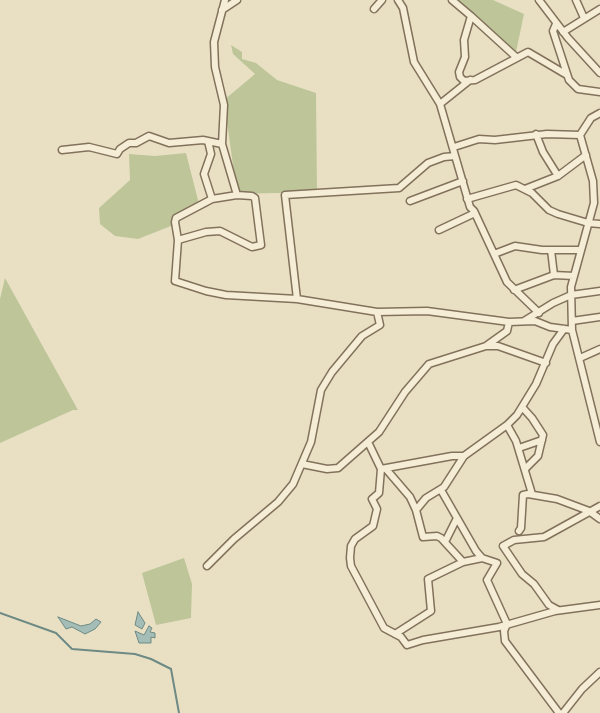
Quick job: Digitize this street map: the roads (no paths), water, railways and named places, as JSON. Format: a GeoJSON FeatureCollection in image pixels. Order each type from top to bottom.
{"type":"FeatureCollection","features":[{"type":"Feature","properties":{"kind":"street"},"geometry":{"type":"LineString","coordinates":[[225,0],[214,42],[215,68],[224,105],[222,144],[237,196]]}},
{"type":"Feature","properties":{"kind":"street"},"geometry":{"type":"LineString","coordinates":[[222,10],[237,0]]}},
{"type":"Feature","properties":{"kind":"street"},"geometry":{"type":"LineString","coordinates":[[374,10],[382,0]]}},
{"type":"Feature","properties":{"kind":"street"},"geometry":{"type":"LineString","coordinates":[[398,0],[403,8],[414,62],[440,104],[454,147],[467,199],[502,272],[514,290],[539,313]]}},
{"type":"Feature","properties":{"kind":"street"},"geometry":{"type":"LineString","coordinates":[[452,0],[516,57]]}},
{"type":"Feature","properties":{"kind":"street"},"geometry":{"type":"LineString","coordinates":[[539,0],[556,24],[600,73]]}},
{"type":"Feature","properties":{"kind":"street"},"geometry":{"type":"LineString","coordinates":[[576,0],[584,18]]}},
{"type":"Feature","properties":{"kind":"street"},"geometry":{"type":"LineString","coordinates":[[563,32],[600,9]]}},
{"type":"Feature","properties":{"kind":"street"},"geometry":{"type":"LineString","coordinates":[[470,80],[464,80],[460,77],[459,72],[465,57],[464,40],[471,16]]}},
{"type":"Feature","properties":{"kind":"street"},"geometry":{"type":"LineString","coordinates":[[556,24],[553,31],[566,75]]}},
{"type":"Feature","properties":{"kind":"street"},"geometry":{"type":"LineString","coordinates":[[440,104],[470,80],[516,57],[531,52],[566,75],[578,89],[600,92]]}},
{"type":"Feature","properties":{"kind":"street"},"geometry":{"type":"LineString","coordinates":[[600,113],[591,118],[580,136],[594,181],[594,203],[580,250],[571,294],[572,330],[600,442]]}},
{"type":"Feature","properties":{"kind":"street"},"geometry":{"type":"LineString","coordinates":[[454,147],[478,139],[501,140],[536,134],[580,136]]}},
{"type":"Feature","properties":{"kind":"street"},"geometry":{"type":"LineString","coordinates":[[536,134],[543,152],[558,176]]}},
{"type":"Feature","properties":{"kind":"street"},"geometry":{"type":"LineString","coordinates":[[62,150],[89,148],[117,154],[120,149],[129,143],[136,143],[149,136],[169,144],[208,141],[222,144]]}},
{"type":"Feature","properties":{"kind":"street"},"geometry":{"type":"LineString","coordinates":[[208,141],[211,154],[204,174],[212,199]]}},
{"type":"Feature","properties":{"kind":"street"},"geometry":{"type":"LineString","coordinates":[[525,189],[558,176],[586,155]]}},
{"type":"Feature","properties":{"kind":"street"},"geometry":{"type":"LineString","coordinates":[[297,300],[285,195],[399,188],[428,163],[444,157],[455,156]]}},
{"type":"Feature","properties":{"kind":"street"},"geometry":{"type":"LineString","coordinates":[[410,201],[462,181]]}},
{"type":"Feature","properties":{"kind":"street"},"geometry":{"type":"LineString","coordinates":[[467,199],[512,185],[525,189],[549,210],[588,223],[600,224]]}},
{"type":"Feature","properties":{"kind":"street"},"geometry":{"type":"LineString","coordinates":[[178,240],[206,232],[220,231],[252,247],[260,246],[255,198],[252,196],[212,199],[176,218],[178,240],[175,281],[226,295],[297,300],[377,312],[427,311],[509,322],[535,322],[572,330]]}},
{"type":"Feature","properties":{"kind":"street"},"geometry":{"type":"LineString","coordinates":[[439,230],[475,213]]}},
{"type":"Feature","properties":{"kind":"street"},"geometry":{"type":"LineString","coordinates":[[494,254],[515,246],[551,250],[580,250]]}},
{"type":"Feature","properties":{"kind":"street"},"geometry":{"type":"LineString","coordinates":[[551,250],[554,275]]}},
{"type":"Feature","properties":{"kind":"street"},"geometry":{"type":"LineString","coordinates":[[514,290],[554,275],[574,276]]}},
{"type":"Feature","properties":{"kind":"street"},"geometry":{"type":"LineString","coordinates":[[522,323],[571,294],[600,291]]}},
{"type":"Feature","properties":{"kind":"street"},"geometry":{"type":"LineString","coordinates":[[207,566],[278,502],[293,484],[311,442],[320,390],[332,372],[362,336],[380,325],[377,312]]}},
{"type":"Feature","properties":{"kind":"street"},"geometry":{"type":"LineString","coordinates":[[572,322],[600,317]]}},
{"type":"Feature","properties":{"kind":"street"},"geometry":{"type":"LineString","coordinates":[[486,346],[507,331],[509,322]]}},
{"type":"Feature","properties":{"kind":"street"},"geometry":{"type":"LineString","coordinates":[[416,510],[426,498],[441,490],[464,456],[507,425],[522,407],[546,363],[553,344],[564,329]]}},
{"type":"Feature","properties":{"kind":"street"},"geometry":{"type":"LineString","coordinates":[[302,464],[327,469],[338,468],[379,432],[410,385],[429,364],[486,346],[498,346],[546,363]]}},
{"type":"Feature","properties":{"kind":"street"},"geometry":{"type":"LineString","coordinates":[[580,358],[600,349]]}},
{"type":"Feature","properties":{"kind":"street"},"geometry":{"type":"LineString","coordinates":[[522,407],[539,427],[543,435],[538,456],[526,469]]}},
{"type":"Feature","properties":{"kind":"street"},"geometry":{"type":"LineString","coordinates":[[507,425],[526,469],[532,494]]}},
{"type":"Feature","properties":{"kind":"street"},"geometry":{"type":"LineString","coordinates":[[518,448],[542,440]]}},
{"type":"Feature","properties":{"kind":"street"},"geometry":{"type":"LineString","coordinates":[[368,442],[383,469],[410,498],[416,510],[423,537],[437,536],[463,562]]}},
{"type":"Feature","properties":{"kind":"street"},"geometry":{"type":"LineString","coordinates":[[383,469],[452,456],[464,456]]}},
{"type":"Feature","properties":{"kind":"street"},"geometry":{"type":"LineString","coordinates":[[383,469],[380,493],[372,499],[377,509],[373,526],[355,539],[351,546],[351,566],[384,628],[396,634],[407,645],[423,640],[467,634],[559,610],[600,604]]}},
{"type":"Feature","properties":{"kind":"street"},"geometry":{"type":"LineString","coordinates":[[441,490],[456,520],[482,558]]}},
{"type":"Feature","properties":{"kind":"street"},"geometry":{"type":"LineString","coordinates":[[519,532],[521,528],[523,495],[532,494],[557,499],[589,511],[600,519]]}},
{"type":"Feature","properties":{"kind":"street"},"geometry":{"type":"LineString","coordinates":[[559,610],[549,605],[534,584],[522,574],[503,546],[514,540],[544,537],[600,506]]}},
{"type":"Feature","properties":{"kind":"street"},"geometry":{"type":"LineString","coordinates":[[445,542],[456,520]]}},
{"type":"Feature","properties":{"kind":"street"},"geometry":{"type":"LineString","coordinates":[[396,634],[431,611],[428,579],[463,562],[482,558],[497,563],[487,580],[507,624],[504,631],[506,641],[559,713]]}},
{"type":"Feature","properties":{"kind":"street"},"geometry":{"type":"LineString","coordinates":[[563,713],[582,689],[600,672]]}},
{"type":"Feature","properties":{"kind":"water"},"geometry":{"type":"Polygon","coordinates":[[[138,612],[145,623],[142,629],[135,625],[138,612]]]}},
{"type":"Feature","properties":{"kind":"water"},"geometry":{"type":"Polygon","coordinates":[[[58,617],[81,626],[90,624],[96,619],[101,622],[95,629],[85,634],[72,627],[66,629],[58,617]]]}},
{"type":"Feature","properties":{"kind":"water"},"geometry":{"type":"Polygon","coordinates":[[[149,626],[152,628],[150,632],[155,633],[155,638],[151,637],[151,643],[139,643],[135,631],[144,635],[149,626]]]}},
{"type":"Feature","properties":{"kind":"waterway"},"geometry":{"type":"LineString","coordinates":[[0,613],[56,633],[72,649],[135,654],[151,659],[171,669],[179,713]]}}]}
